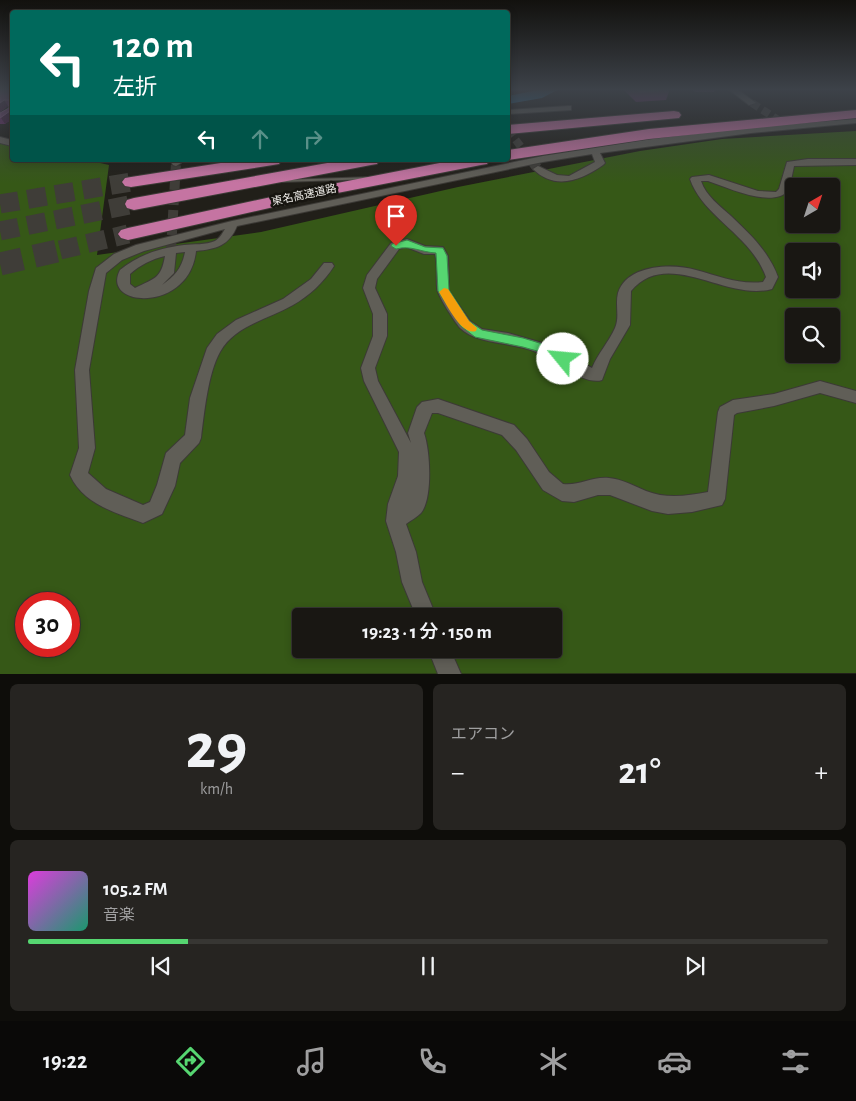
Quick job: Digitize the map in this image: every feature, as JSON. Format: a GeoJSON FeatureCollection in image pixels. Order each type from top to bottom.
{"type":"FeatureCollection","features":[{"type":"Feature","properties":{"kind":"highway"},"geometry":{"type":"LineString","coordinates":[[510,130],[614,120]]}},
{"type":"Feature","properties":{"kind":"highway"},"geometry":{"type":"LineString","coordinates":[[510,139],[671,120]]}},
{"type":"Feature","properties":{"kind":"highway"},"geometry":{"type":"LineString","coordinates":[[510,155],[649,134],[789,120]]}},
{"type":"Feature","properties":{"kind":"highway"},"geometry":{"type":"LineString","coordinates":[[131,182],[260,162]]}},
{"type":"Feature","properties":{"kind":"highway","name":"東名高速道路"},"geometry":{"type":"LineString","coordinates":[[134,204],[359,162]]}},
{"type":"Feature","properties":{"kind":"highway","name":"東名高速道路"},"geometry":{"type":"LineString","coordinates":[[128,234],[471,162]]}},
{"type":"Feature","properties":{"kind":"street"},"geometry":{"type":"LineString","coordinates":[[328,266],[304,292],[288,302],[240,323],[222,338],[212,352],[198,398],[193,438],[172,459],[166,486],[156,508],[143,514],[110,501],[87,487],[79,474],[87,448],[82,370],[100,271],[110,261],[129,252],[232,224],[534,161],[742,131],[856,121]]}},
{"type":"Feature","properties":{"kind":"street"},"geometry":{"type":"LineString","coordinates":[[538,169],[559,180],[576,178],[600,163],[595,151]]}},
{"type":"Feature","properties":{"kind":"street"},"geometry":{"type":"LineString","coordinates":[[423,608],[412,582],[406,552],[395,521],[397,504],[407,476],[407,452],[371,381],[368,368],[380,336],[380,314],[369,288],[371,278],[379,265],[396,246],[407,243],[424,250],[439,250],[442,256],[444,291],[465,324],[479,334],[508,338],[542,348],[579,369],[597,376],[604,358],[622,328],[625,318],[625,292],[629,285],[645,273],[671,267],[746,287],[760,289],[768,286],[772,276],[765,261],[730,221],[701,193],[696,179],[708,178],[757,194],[778,195],[784,190],[790,164],[856,162]]}},
{"type":"Feature","properties":{"kind":"street"},"geometry":{"type":"LineString","coordinates":[[191,248],[186,267],[176,282],[167,289],[148,296],[135,293],[124,286],[124,273],[129,269],[158,254],[191,248],[205,247],[219,243],[228,235],[232,224]]}},
{"type":"Feature","properties":{"kind":"street"},"geometry":{"type":"LineString","coordinates":[[135,293],[147,289],[164,277],[170,268],[171,254]]}},
{"type":"Feature","properties":{"kind":"street"},"geometry":{"type":"LineString","coordinates":[[395,521],[414,506],[420,482],[420,444],[416,432],[423,412],[428,406],[438,406],[508,430],[516,436],[544,478],[556,490],[565,494],[603,486],[618,488],[652,502],[673,506],[716,499],[726,412],[733,407],[774,400],[820,387],[856,397]]}},
{"type":"Feature","properties":{"kind":"street"},"geometry":{"type":"LineString","coordinates":[[443,658],[450,674]]}},
{"type":"Feature","properties":{"kind":"lane"},"geometry":{"type":"LineString","coordinates":[[245,182],[395,177]]}},
{"type":"Feature","properties":{"kind":"green space"},"geometry":{"type":"Polygon","coordinates":[[[856,131],[856,673],[0,674],[0,142],[10,144],[10,162],[96,162],[109,165],[97,255],[261,232],[458,187],[640,151],[722,139],[856,131]]]}},
{"type":"Feature","properties":{"kind":"tunnel"},"geometry":{"type":"LineString","coordinates":[[779,120],[789,127]]}},
{"type":"Feature","properties":{"kind":"tunnel"},"geometry":{"type":"LineString","coordinates":[[510,133],[532,161]]}},
{"type":"Feature","properties":{"kind":"tunnel"},"geometry":{"type":"LineString","coordinates":[[531,160],[538,169]]}},
{"type":"Feature","properties":{"kind":"tunnel"},"geometry":{"type":"LineString","coordinates":[[171,250],[176,163]]}},
{"type":"Feature","properties":{"kind":"tunnel"},"geometry":{"type":"LineString","coordinates":[[0,204],[131,182]]}},
{"type":"Feature","properties":{"kind":"tunnel"},"geometry":{"type":"LineString","coordinates":[[0,231],[134,204]]}},
{"type":"Feature","properties":{"kind":"tunnel"},"geometry":{"type":"LineString","coordinates":[[60,250],[128,234]]}},
{"type":"Feature","properties":{"kind":"tunnel"},"geometry":{"type":"LineString","coordinates":[[0,264],[66,249]]}},
{"type":"Feature","properties":{"kind":"slow traffic"},"geometry":{"type":"LineString","coordinates":[[444,292],[465,324],[472,328]]}},
{"type":"Feature","properties":{"kind":"route"},"geometry":{"type":"LineString","coordinates":[[396,246],[407,243],[424,250],[439,250],[442,256],[444,291],[465,324],[479,334],[523,342],[542,348],[563,359]]}}]}
